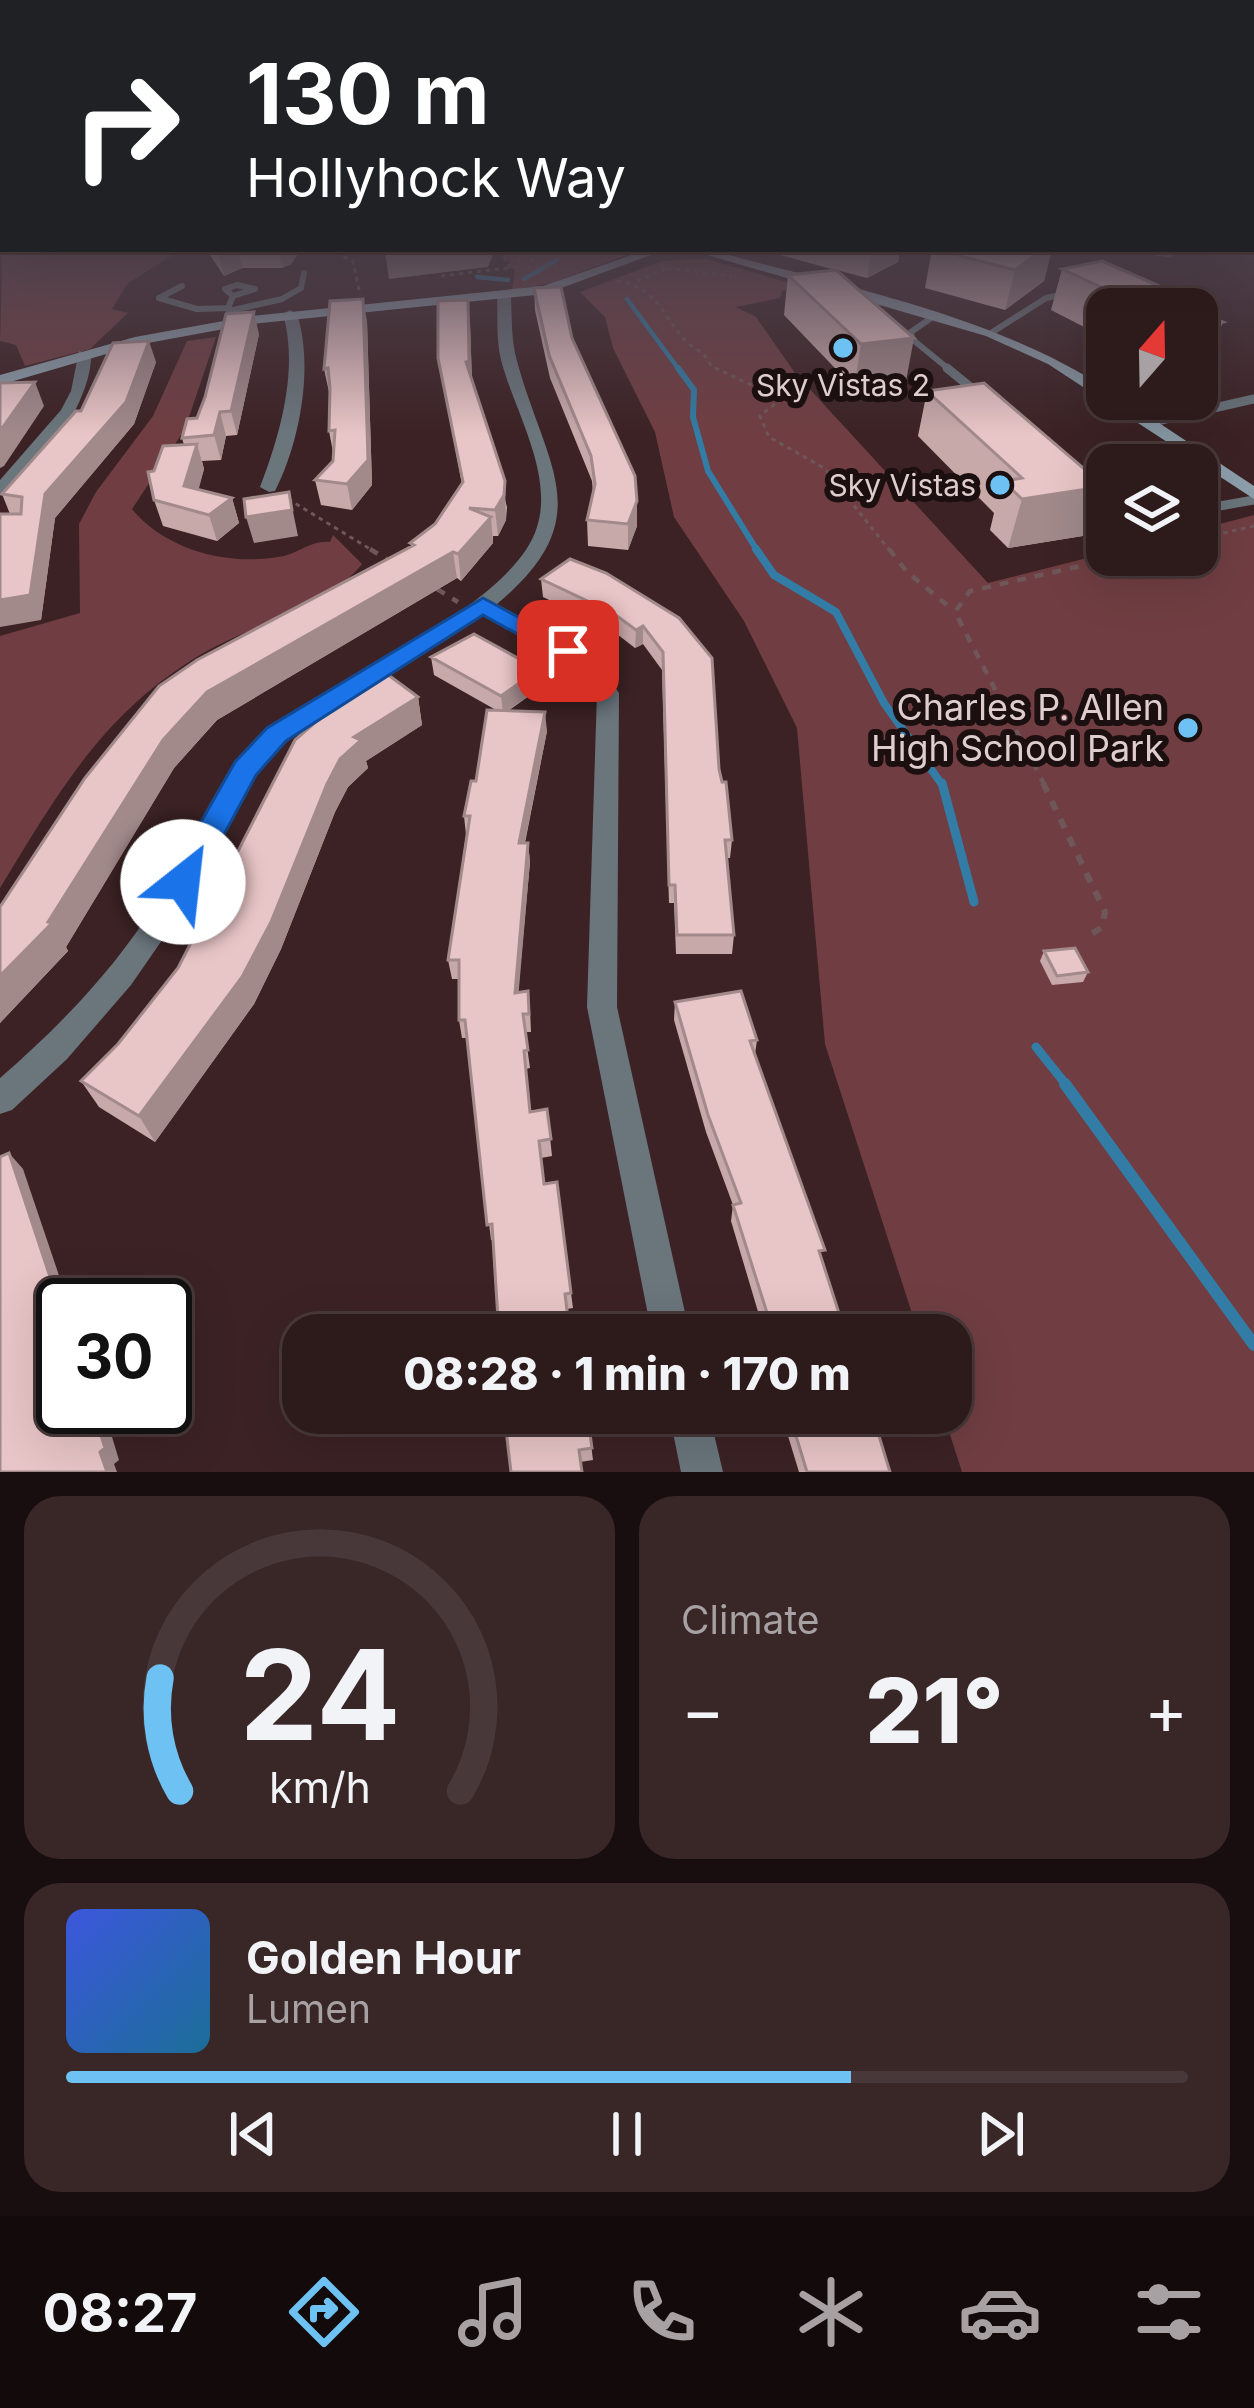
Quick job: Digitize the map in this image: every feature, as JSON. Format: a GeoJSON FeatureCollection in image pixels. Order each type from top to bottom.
{"type":"FeatureCollection","features":[{"type":"Feature","properties":{"kind":"street"},"geometry":{"type":"LineString","coordinates":[[0,380],[231,315],[494,297]]}},
{"type":"Feature","properties":{"kind":"street"},"geometry":{"type":"LineString","coordinates":[[0,1099],[56,1049],[120,976],[166,912],[245,769],[277,734],[478,608],[527,569],[548,537],[552,521],[549,488],[507,356],[504,297]]}},
{"type":"Feature","properties":{"kind":"street"},"geometry":{"type":"LineString","coordinates":[[867,297],[991,333],[1053,361],[1086,383]]}},
{"type":"Feature","properties":{"kind":"street"},"geometry":{"type":"LineString","coordinates":[[269,487],[283,456],[297,334],[290,314]]}},
{"type":"Feature","properties":{"kind":"street"},"geometry":{"type":"LineString","coordinates":[[0,490],[53,435],[87,368],[84,353]]}},
{"type":"Feature","properties":{"kind":"street"},"geometry":{"type":"LineString","coordinates":[[1143,420],[1254,497]]}},
{"type":"Feature","properties":{"kind":"street"},"geometry":{"type":"LineString","coordinates":[[478,608],[588,664],[608,693],[602,1007],[667,1314]]}},
{"type":"Feature","properties":{"kind":"street"},"geometry":{"type":"LineString","coordinates":[[694,1434],[702,1472]]}},
{"type":"Feature","properties":{"kind":"lane"},"geometry":{"type":"LineString","coordinates":[[162,297],[231,315],[286,297]]}},
{"type":"Feature","properties":{"kind":"lane"},"geometry":{"type":"LineString","coordinates":[[231,315],[233,297]]}},
{"type":"Feature","properties":{"kind":"lane"},"geometry":{"type":"LineString","coordinates":[[991,333],[1053,297]]}},
{"type":"Feature","properties":{"kind":"lane"},"geometry":{"type":"LineString","coordinates":[[934,316],[910,332],[912,339],[996,408]]}},
{"type":"Feature","properties":{"kind":"lane"},"geometry":{"type":"LineString","coordinates":[[1148,423],[1254,399]]}},
{"type":"Feature","properties":{"kind":"lane"},"geometry":{"type":"LineString","coordinates":[[1218,505],[1254,497]]}},
{"type":"Feature","properties":{"kind":"path"},"geometry":{"type":"LineString","coordinates":[[361,297],[363,306]]}},
{"type":"Feature","properties":{"kind":"path"},"geometry":{"type":"LineString","coordinates":[[654,297],[689,349],[707,355],[711,366],[781,399],[760,416],[770,437],[824,468],[907,572],[955,612],[1105,912],[1102,927],[1084,939]]}},
{"type":"Feature","properties":{"kind":"path"},"geometry":{"type":"LineString","coordinates":[[269,487],[392,562]]}},
{"type":"Feature","properties":{"kind":"path"},"geometry":{"type":"LineString","coordinates":[[1218,534],[1254,526]]}},
{"type":"Feature","properties":{"kind":"path"},"geometry":{"type":"LineString","coordinates":[[955,612],[970,591],[1086,565]]}},
{"type":"Feature","properties":{"kind":"path"},"geometry":{"type":"LineString","coordinates":[[432,587],[478,608]]}},
{"type":"Feature","properties":{"kind":"shaded area"},"geometry":{"type":"Polygon","coordinates":[[[1,297],[119,297],[112,309],[128,313],[90,349],[25,366],[16,345],[0,341],[1,297]]]}},
{"type":"Feature","properties":{"kind":"shaded area"},"geometry":{"type":"Polygon","coordinates":[[[585,297],[780,297],[736,307],[756,317],[795,373],[988,583],[1086,558],[1086,576],[1218,576],[1218,524],[1254,515],[1254,1472],[962,1472],[950,1434],[972,1434],[972,1314],[912,1314],[825,1044],[797,728],[744,621],[674,517],[655,432],[613,348],[605,317],[585,297]]]}},
{"type":"Feature","properties":{"kind":"shaded area"},"geometry":{"type":"Polygon","coordinates":[[[216,337],[185,429],[132,509],[163,536],[201,552],[264,559],[330,542],[333,535],[362,564],[348,579],[308,604],[195,658],[132,706],[83,760],[0,888],[0,636],[80,613],[79,524],[96,492],[153,416],[187,341],[216,337]]]}},
{"type":"Feature","properties":{"kind":"building"},"geometry":{"type":"Polygon","coordinates":[[[536,297],[563,297],[572,338],[635,476],[637,501],[628,524],[587,520],[595,484],[591,456],[549,355],[536,297]]]}},
{"type":"Feature","properties":{"kind":"building"},"geometry":{"type":"Polygon","coordinates":[[[811,297],[867,297],[914,338],[861,344],[811,297]]]}},
{"type":"Feature","properties":{"kind":"building"},"geometry":{"type":"Polygon","coordinates":[[[363,299],[368,460],[347,484],[315,480],[333,461],[335,430],[329,431],[330,388],[328,368],[324,369],[330,301],[363,299]]]}},
{"type":"Feature","properties":{"kind":"building"},"geometry":{"type":"Polygon","coordinates":[[[468,300],[466,362],[505,481],[504,495],[495,510],[469,508],[491,517],[458,554],[453,552],[207,692],[163,740],[48,922],[52,923],[0,976],[0,907],[85,778],[159,686],[197,660],[414,545],[410,543],[435,524],[463,482],[438,358],[438,301],[468,300]]]}},
{"type":"Feature","properties":{"kind":"building"},"geometry":{"type":"Polygon","coordinates":[[[254,312],[231,411],[220,412],[214,435],[182,438],[187,419],[197,418],[205,397],[226,314],[254,312]]]}},
{"type":"Feature","properties":{"kind":"building"},"geometry":{"type":"Polygon","coordinates":[[[149,341],[126,402],[45,494],[30,595],[0,600],[0,514],[21,514],[22,497],[2,494],[76,411],[81,411],[113,343],[149,341]]]}},
{"type":"Feature","properties":{"kind":"building"},"geometry":{"type":"Polygon","coordinates":[[[35,382],[0,431],[0,383],[35,382]]]}},
{"type":"Feature","properties":{"kind":"building"},"geometry":{"type":"Polygon","coordinates":[[[984,383],[1086,468],[1086,489],[1022,499],[1003,481],[1022,478],[927,391],[984,383]]]}},
{"type":"Feature","properties":{"kind":"building"},"geometry":{"type":"Polygon","coordinates":[[[197,444],[184,486],[232,498],[209,515],[154,500],[148,472],[154,471],[163,446],[197,444]]]}},
{"type":"Feature","properties":{"kind":"building"},"geometry":{"type":"Polygon","coordinates":[[[289,492],[292,510],[246,517],[244,499],[289,492]]]}},
{"type":"Feature","properties":{"kind":"building"},"geometry":{"type":"Polygon","coordinates":[[[570,559],[606,573],[679,618],[712,658],[719,769],[726,782],[732,840],[725,840],[734,935],[677,935],[675,885],[669,885],[663,652],[643,626],[636,630],[613,613],[541,579],[570,559]]]}},
{"type":"Feature","properties":{"kind":"building"},"geometry":{"type":"Polygon","coordinates":[[[474,634],[535,672],[501,696],[431,657],[474,634]]]}},
{"type":"Feature","properties":{"kind":"building"},"geometry":{"type":"Polygon","coordinates":[[[387,674],[418,697],[354,737],[361,740],[340,759],[327,784],[271,922],[242,977],[139,1116],[81,1081],[118,1044],[178,968],[295,740],[334,706],[387,674]]]}},
{"type":"Feature","properties":{"kind":"building"},"geometry":{"type":"Polygon","coordinates":[[[487,710],[545,712],[519,843],[528,843],[515,993],[528,991],[529,1014],[523,1014],[530,1112],[547,1109],[551,1139],[539,1141],[544,1184],[557,1182],[571,1293],[565,1294],[567,1314],[498,1314],[492,1224],[487,1225],[465,1020],[459,1020],[459,960],[448,960],[470,816],[464,816],[471,781],[476,781],[487,710]]]}},
{"type":"Feature","properties":{"kind":"building"},"geometry":{"type":"Polygon","coordinates":[[[1075,948],[1088,972],[1057,976],[1044,951],[1075,948]]]}},
{"type":"Feature","properties":{"kind":"building"},"geometry":{"type":"Polygon","coordinates":[[[741,991],[757,1040],[750,1041],[825,1250],[819,1251],[839,1314],[767,1314],[733,1205],[741,1203],[708,1115],[675,1002],[741,991]]]}},
{"type":"Feature","properties":{"kind":"building"},"geometry":{"type":"Polygon","coordinates":[[[9,1153],[50,1278],[36,1278],[36,1434],[101,1434],[107,1472],[0,1472],[0,1157],[9,1153]]]}},
{"type":"Feature","properties":{"kind":"building"},"geometry":{"type":"Polygon","coordinates":[[[506,1434],[590,1434],[592,1448],[579,1450],[582,1472],[511,1472],[506,1434]]]}},
{"type":"Feature","properties":{"kind":"building"},"geometry":{"type":"Polygon","coordinates":[[[795,1434],[878,1434],[890,1472],[807,1472],[795,1434]]]}},
{"type":"Feature","properties":{"kind":"waterway"},"geometry":{"type":"LineString","coordinates":[[627,299],[680,371]]}},
{"type":"Feature","properties":{"kind":"waterway"},"geometry":{"type":"LineString","coordinates":[[678,368],[694,390],[693,417],[708,471],[757,551]]}},
{"type":"Feature","properties":{"kind":"waterway"},"geometry":{"type":"LineString","coordinates":[[757,551],[774,575],[836,612],[884,703],[943,786]]}},
{"type":"Feature","properties":{"kind":"waterway"},"geometry":{"type":"LineString","coordinates":[[943,786],[974,902]]}},
{"type":"Feature","properties":{"kind":"waterway"},"geometry":{"type":"LineString","coordinates":[[1036,1047],[1068,1087]]}},
{"type":"Feature","properties":{"kind":"waterway"},"geometry":{"type":"LineString","coordinates":[[1065,1084],[1254,1345]]}},
{"type":"Feature","properties":{"kind":"place","name":"Sky Vistas 2"},"geometry":{"type":"Point","coordinates":[843,348]}},
{"type":"Feature","properties":{"kind":"place","name":"Sky Vistas"},"geometry":{"type":"Point","coordinates":[1000,485]}},
{"type":"Feature","properties":{"kind":"place","name":"Charles P. Allen High School Park"},"geometry":{"type":"Point","coordinates":[1188,728]}},
{"type":"Feature","properties":{"kind":"route"},"geometry":{"type":"LineString","coordinates":[[183,882],[245,769],[277,734],[473,611],[483,605],[568,651]]}}]}
